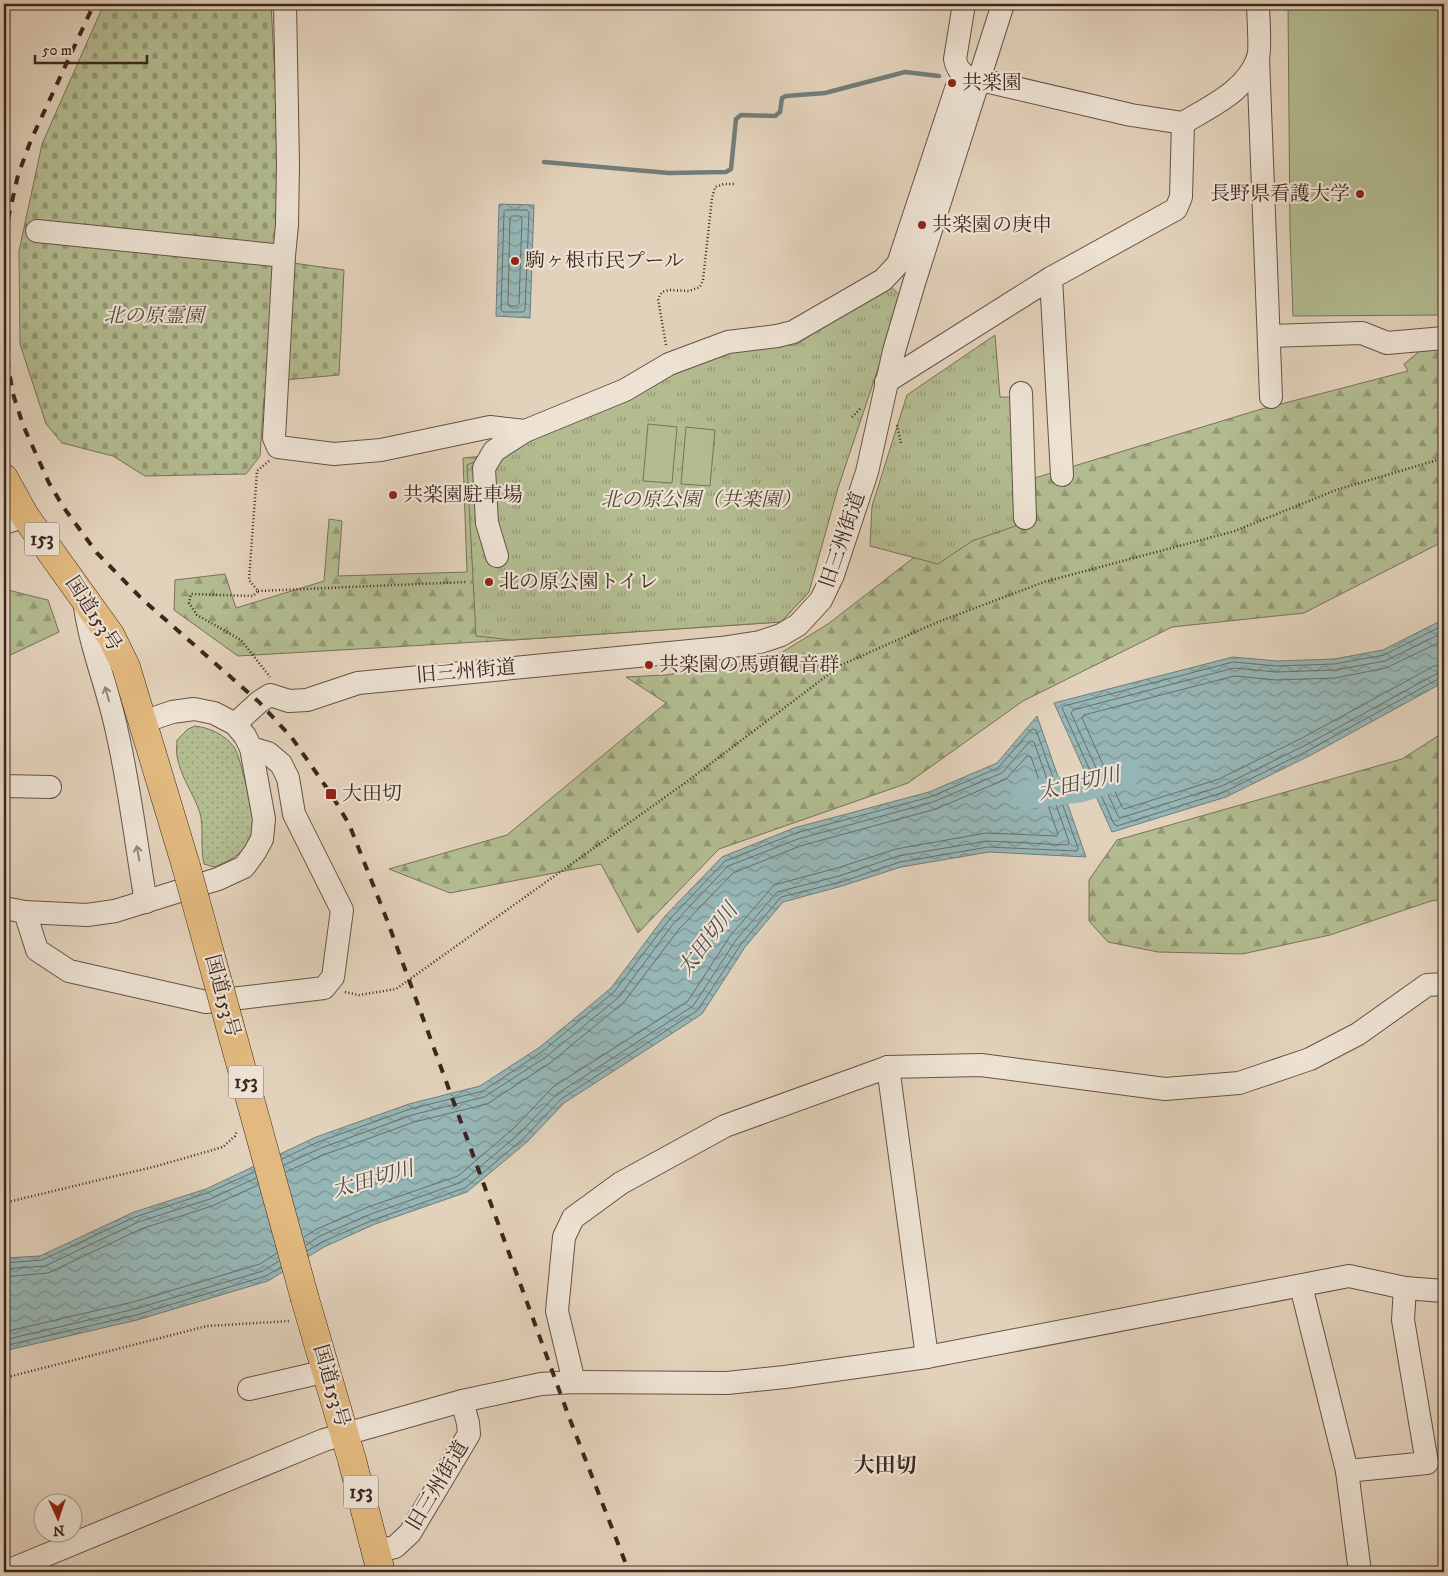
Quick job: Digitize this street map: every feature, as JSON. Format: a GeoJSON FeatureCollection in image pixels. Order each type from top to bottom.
{"type":"FeatureCollection","features":[{"type":"Feature","properties":{"kind":"highway","name":"国道153号"},"geometry":{"type":"LineString","coordinates":[[4,478],[14,520],[84,597],[111,636],[126,667],[186,866],[297,1309],[327,1371],[379,1562]]}},
{"type":"Feature","properties":{"kind":"street"},"geometry":{"type":"LineString","coordinates":[[285,4],[288,225],[284,256],[274,438],[278,447],[334,454],[381,450],[490,427],[525,431]]}},
{"type":"Feature","properties":{"kind":"street"},"geometry":{"type":"LineString","coordinates":[[964,4],[955,59],[962,74],[1131,115],[1183,123],[1240,86],[1258,57]]}},
{"type":"Feature","properties":{"kind":"street","name":"旧三州街道"},"geometry":{"type":"LineString","coordinates":[[270,695],[289,701],[307,700],[358,683],[721,648],[760,642],[781,635],[798,625],[822,600],[836,569],[866,472],[886,382],[914,283],[932,198],[978,78],[1003,4]]}},
{"type":"Feature","properties":{"kind":"street"},"geometry":{"type":"LineString","coordinates":[[1258,4],[1258,57],[1271,397]]}},
{"type":"Feature","properties":{"kind":"street"},"geometry":{"type":"LineString","coordinates":[[886,382],[1051,278],[1176,209],[1180,197],[1183,123]]}},
{"type":"Feature","properties":{"kind":"street"},"geometry":{"type":"LineString","coordinates":[[497,556],[487,523],[484,468],[494,450],[525,431],[625,390],[675,362],[728,342],[777,336],[793,332],[883,280],[898,264],[932,198]]}},
{"type":"Feature","properties":{"kind":"street"},"geometry":{"type":"LineString","coordinates":[[37,231],[284,256]]}},
{"type":"Feature","properties":{"kind":"street"},"geometry":{"type":"LineString","coordinates":[[1051,278],[1062,475]]}},
{"type":"Feature","properties":{"kind":"street"},"geometry":{"type":"LineString","coordinates":[[1269,336],[1362,333],[1387,343],[1444,338]]}},
{"type":"Feature","properties":{"kind":"street"},"geometry":{"type":"LineString","coordinates":[[1021,393],[1025,518]]}},
{"type":"Feature","properties":{"kind":"street"},"geometry":{"type":"LineString","coordinates":[[1022,446],[1061,445]]}},
{"type":"Feature","properties":{"kind":"street"},"geometry":{"type":"LineString","coordinates":[[84,597],[86,617],[117,732],[146,902]]}},
{"type":"Feature","properties":{"kind":"street"},"geometry":{"type":"LineString","coordinates":[[235,724],[259,702],[270,695]]}},
{"type":"Feature","properties":{"kind":"street"},"geometry":{"type":"LineString","coordinates":[[14,910],[87,915],[115,911],[218,879],[244,867],[255,852],[262,839],[264,819],[251,748],[245,736],[235,724],[214,713],[194,709],[172,712],[143,722]]}},
{"type":"Feature","properties":{"kind":"street"},"geometry":{"type":"LineString","coordinates":[[14,910],[37,950],[69,971],[206,1002],[324,988],[333,977],[342,910],[294,814],[288,778],[281,764],[268,754],[251,748]]}},
{"type":"Feature","properties":{"kind":"street"},"geometry":{"type":"LineString","coordinates":[[4,786],[50,787]]}},
{"type":"Feature","properties":{"kind":"street"},"geometry":{"type":"LineString","coordinates":[[574,1382],[557,1311],[564,1237],[573,1218],[621,1183],[725,1126],[888,1067],[981,1065],[1165,1089],[1239,1083],[1310,1059],[1358,1034],[1427,985],[1444,984]]}},
{"type":"Feature","properties":{"kind":"street"},"geometry":{"type":"LineString","coordinates":[[888,1067],[928,1357]]}},
{"type":"Feature","properties":{"kind":"street"},"geometry":{"type":"LineString","coordinates":[[5,1572],[324,1440],[462,1401],[541,1384],[574,1382],[727,1383],[785,1377],[928,1357],[1349,1276],[1405,1288],[1444,1292]]}},
{"type":"Feature","properties":{"kind":"street"},"geometry":{"type":"LineString","coordinates":[[1301,1286],[1347,1471],[1360,1572]]}},
{"type":"Feature","properties":{"kind":"street"},"geometry":{"type":"LineString","coordinates":[[1347,1471],[1427,1463],[1403,1320],[1405,1288]]}},
{"type":"Feature","properties":{"kind":"street"},"geometry":{"type":"LineString","coordinates":[[249,1389],[327,1371]]}},
{"type":"Feature","properties":{"kind":"street","name":"旧三州街道"},"geometry":{"type":"LineString","coordinates":[[379,1562],[410,1533],[469,1434],[462,1401]]}},
{"type":"Feature","properties":{"kind":"path"},"geometry":{"type":"LineString","coordinates":[[4,11],[11,4]]}},
{"type":"Feature","properties":{"kind":"path"},"geometry":{"type":"LineString","coordinates":[[675,362],[666,345],[658,299],[662,292],[669,290],[689,291],[700,287],[703,280],[715,187],[724,184],[734,184]]}},
{"type":"Feature","properties":{"kind":"path"},"geometry":{"type":"LineString","coordinates":[[258,591],[249,580],[257,471],[271,460],[278,447]]}},
{"type":"Feature","properties":{"kind":"path"},"geometry":{"type":"LineString","coordinates":[[324,988],[359,996],[396,988],[685,783],[841,665],[938,622],[1044,582],[1235,531],[1336,490],[1444,458]]}},
{"type":"Feature","properties":{"kind":"path"},"geometry":{"type":"LineString","coordinates":[[270,695],[273,682],[241,640],[197,615],[189,604],[191,594],[253,596],[258,591],[466,582]]}},
{"type":"Feature","properties":{"kind":"path"},"geometry":{"type":"LineString","coordinates":[[4,1203],[157,1166],[223,1146],[234,1136],[238,1126]]}},
{"type":"Feature","properties":{"kind":"path"},"geometry":{"type":"LineString","coordinates":[[4,1378],[207,1326],[297,1309]]}},
{"type":"Feature","properties":{"kind":"green space","name":"北の原霊園"},"geometry":{"type":"Polygon","coordinates":[[[104,4],[271,4],[280,169],[278,261],[344,270],[339,375],[273,381],[272,396],[264,398],[260,456],[246,474],[145,476],[113,456],[62,443],[46,424],[20,344],[19,251],[42,144],[104,4]]]}},
{"type":"Feature","properties":{"kind":"green space","name":"長野県看護大学"},"geometry":{"type":"Polygon","coordinates":[[[1288,4],[1444,4],[1444,315],[1293,316],[1290,231],[1288,4]]]}},
{"type":"Feature","properties":{"kind":"green space","name":"北の原公園（共楽園）"},"geometry":{"type":"Polygon","coordinates":[[[889,285],[902,297],[838,488],[809,592],[781,622],[512,640],[476,636],[467,465],[560,426],[704,361],[738,348],[795,345],[889,285]]]}},
{"type":"Feature","properties":{"kind":"green space"},"geometry":{"type":"Polygon","coordinates":[[[1444,331],[1444,541],[1304,613],[1172,627],[1023,701],[908,783],[719,849],[638,933],[601,864],[450,893],[389,869],[507,835],[666,703],[626,677],[666,675],[771,659],[828,624],[1005,487],[1258,410],[1408,371],[1404,364],[1444,331]]]}},
{"type":"Feature","properties":{"kind":"green space"},"geometry":{"type":"Polygon","coordinates":[[[995,335],[1000,397],[1018,397],[1024,523],[972,541],[938,564],[870,546],[872,506],[907,395],[995,335]]]}},
{"type":"Feature","properties":{"kind":"green space"},"geometry":{"type":"Polygon","coordinates":[[[648,424],[677,427],[672,483],[643,481],[648,424]]]}},
{"type":"Feature","properties":{"kind":"green space"},"geometry":{"type":"Polygon","coordinates":[[[686,427],[715,430],[710,486],[681,484],[686,427]]]}},
{"type":"Feature","properties":{"kind":"green space"},"geometry":{"type":"Polygon","coordinates":[[[518,453],[809,592],[781,622],[238,656],[174,610],[175,580],[225,574],[236,608],[324,581],[329,519],[342,521],[338,576],[467,572],[463,458],[518,453]]]}},
{"type":"Feature","properties":{"kind":"green space"},"geometry":{"type":"Polygon","coordinates":[[[4,589],[48,600],[59,632],[4,658],[4,589]]]}},
{"type":"Feature","properties":{"kind":"green space"},"geometry":{"type":"Polygon","coordinates":[[[195,726],[216,732],[234,747],[243,773],[253,819],[253,827],[245,848],[233,858],[214,867],[204,864],[200,813],[181,771],[177,754],[177,740],[188,729],[195,726]]]}},
{"type":"Feature","properties":{"kind":"green space"},"geometry":{"type":"Polygon","coordinates":[[[1444,732],[1444,899],[1431,901],[1330,935],[1242,954],[1158,952],[1108,942],[1089,921],[1089,880],[1117,840],[1402,759],[1444,732]]]}},
{"type":"Feature","properties":{"kind":"water","name":"駒ヶ根市民プール"},"geometry":{"type":"Polygon","coordinates":[[[499,204],[534,205],[530,318],[496,316],[499,204]]]}},
{"type":"Feature","properties":{"kind":"water"},"geometry":{"type":"Polygon","coordinates":[[[1444,619],[1444,682],[1311,755],[1226,797],[1112,832],[1054,703],[1233,657],[1277,661],[1334,659],[1383,650],[1444,619]]]}},
{"type":"Feature","properties":{"kind":"water"},"geometry":{"type":"Polygon","coordinates":[[[1037,716],[1086,857],[989,852],[901,867],[783,902],[745,947],[702,1014],[564,1103],[527,1142],[467,1192],[375,1224],[324,1247],[268,1281],[137,1320],[4,1351],[4,1258],[40,1256],[134,1212],[206,1189],[316,1137],[409,1104],[480,1086],[540,1047],[611,988],[665,916],[722,857],[794,828],[929,792],[997,763],[1037,716]]]}},
{"type":"Feature","properties":{"kind":"waterway"},"geometry":{"type":"LineString","coordinates":[[544,162],[669,173],[726,172],[731,169],[736,119],[741,115],[775,116],[780,112],[782,98],[786,96],[825,93],[905,72],[939,76]]}},
{"type":"Feature","properties":{"kind":"waterway","name":"太田切川"},"geometry":{"type":"LineString","coordinates":[[1025,795],[1082,788],[1127,773]]}},
{"type":"Feature","properties":{"kind":"railway"},"geometry":{"type":"LineString","coordinates":[[4,237],[18,175],[31,140],[94,4]]}},
{"type":"Feature","properties":{"kind":"railway"},"geometry":{"type":"LineString","coordinates":[[4,341],[13,394],[23,425],[49,483],[64,508],[97,553],[142,599],[259,702],[292,738],[331,794],[349,824],[387,920],[569,1417],[629,1572]]}},
{"type":"Feature","properties":{"kind":"place","name":"共楽園"},"geometry":{"type":"Point","coordinates":[952,83]}},
{"type":"Feature","properties":{"kind":"place","name":"長野県看護大学"},"geometry":{"type":"Point","coordinates":[1360,194]}},
{"type":"Feature","properties":{"kind":"place","name":"共楽園の庚申"},"geometry":{"type":"Point","coordinates":[922,225]}},
{"type":"Feature","properties":{"kind":"place","name":"駒ヶ根市民プール"},"geometry":{"type":"Point","coordinates":[515,261]}},
{"type":"Feature","properties":{"kind":"place","name":"共楽園駐車場"},"geometry":{"type":"Point","coordinates":[393,495]}},
{"type":"Feature","properties":{"kind":"place","name":"北の原公園トイレ"},"geometry":{"type":"Point","coordinates":[489,582]}},
{"type":"Feature","properties":{"kind":"place","name":"共楽園の馬頭観音群"},"geometry":{"type":"Point","coordinates":[649,665]}},
{"type":"Feature","properties":{"kind":"place","name":"大田切"},"geometry":{"type":"Point","coordinates":[331,794]}},
{"type":"Feature","properties":{"kind":"district","name":"大田切"},"geometry":{"type":"Point","coordinates":[885,1466]}}]}
